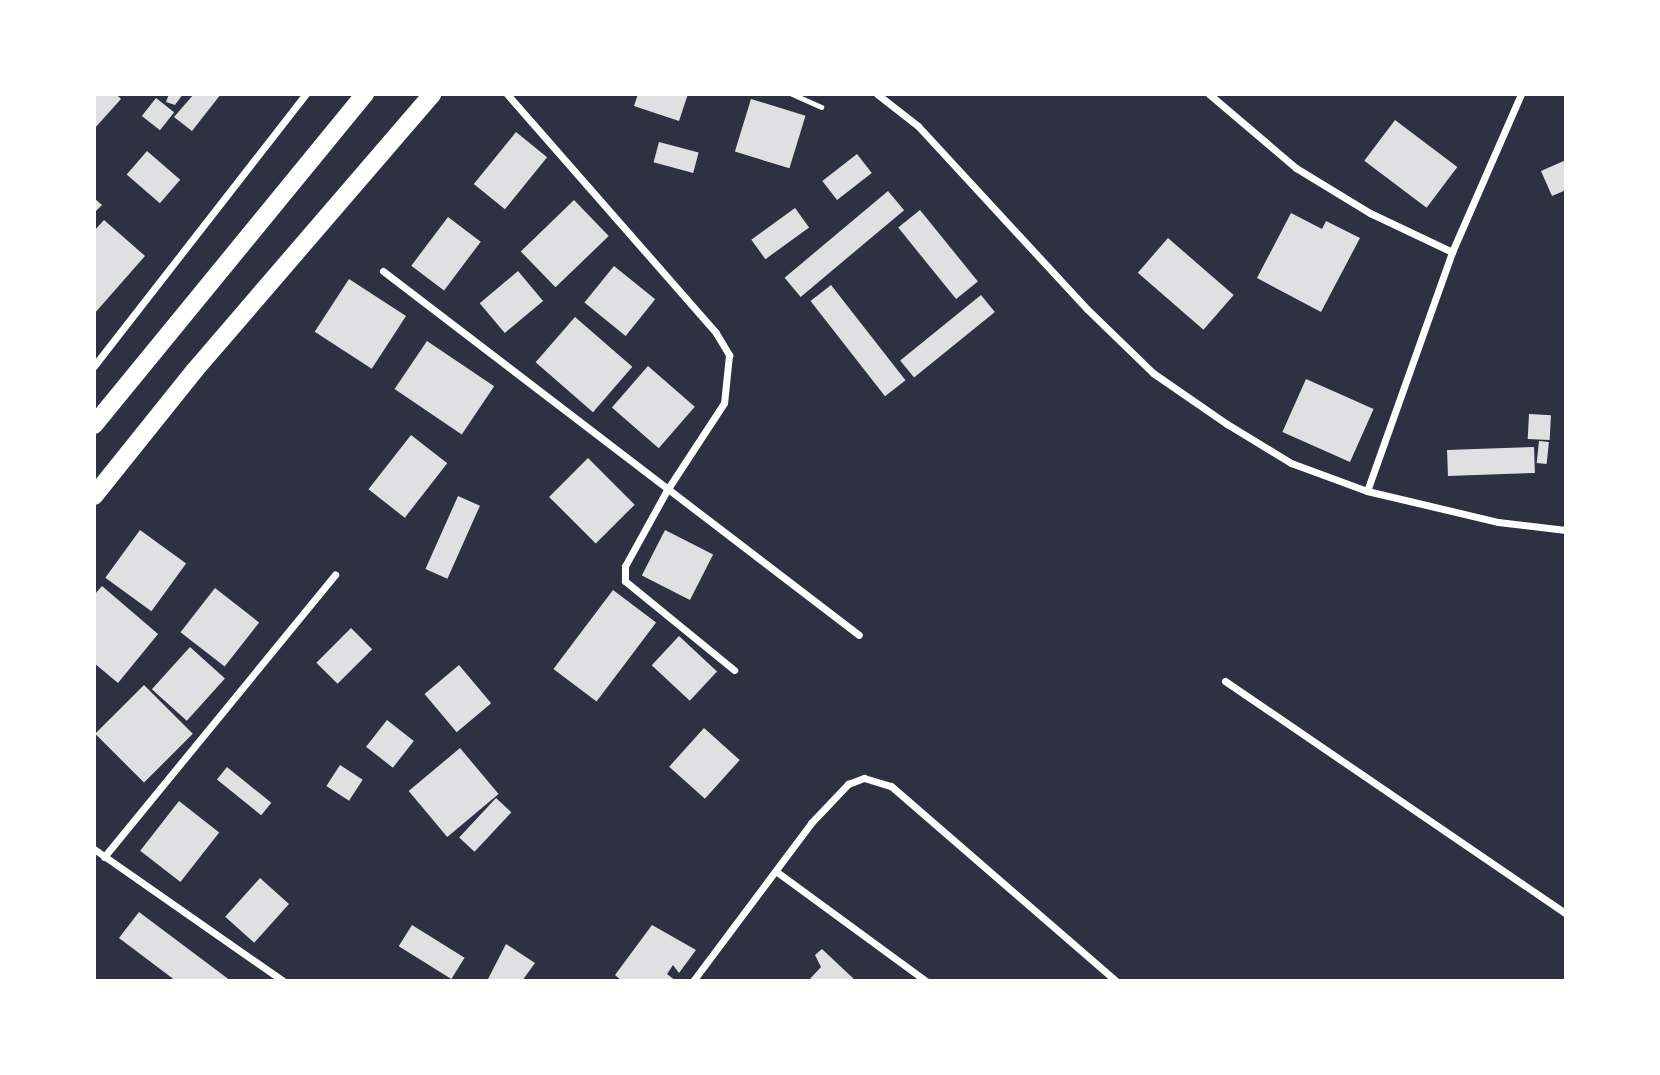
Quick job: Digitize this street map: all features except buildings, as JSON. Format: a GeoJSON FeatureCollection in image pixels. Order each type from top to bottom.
{"type":"FeatureCollection","features":[{"type":"Feature","properties":{"kind":"highway"},"geometry":{"type":"LineString","coordinates":[[97,415],[365,94]]}},
{"type":"Feature","properties":{"kind":"highway"},"geometry":{"type":"LineString","coordinates":[[94,496],[195,370],[432,94]]}},
{"type":"Feature","properties":{"kind":"street"},"geometry":{"type":"LineString","coordinates":[[94,366],[306,94]]}},
{"type":"Feature","properties":{"kind":"street"},"geometry":{"type":"LineString","coordinates":[[507,94],[716,333],[729,355],[724,403],[667,490],[625,566],[625,581],[638,595],[734,670]]}},
{"type":"Feature","properties":{"kind":"street"},"geometry":{"type":"LineString","coordinates":[[877,94],[918,126],[1087,309],[1153,373],[1292,463],[1367,491],[1498,522],[1566,530]]}},
{"type":"Feature","properties":{"kind":"street"},"geometry":{"type":"LineString","coordinates":[[1209,94],[1296,168],[1370,213],[1452,252]]}},
{"type":"Feature","properties":{"kind":"street"},"geometry":{"type":"LineString","coordinates":[[1367,491],[1452,252],[1521,94]]}},
{"type":"Feature","properties":{"kind":"street"},"geometry":{"type":"LineString","coordinates":[[383,271],[859,635]]}},
{"type":"Feature","properties":{"kind":"street"},"geometry":{"type":"LineString","coordinates":[[104,857],[335,575]]}},
{"type":"Feature","properties":{"kind":"street"},"geometry":{"type":"LineString","coordinates":[[1225,681],[1566,914]]}},
{"type":"Feature","properties":{"kind":"street"},"geometry":{"type":"LineString","coordinates":[[693,981],[811,823],[848,784],[864,778],[891,786],[1116,981]]}},
{"type":"Feature","properties":{"kind":"street"},"geometry":{"type":"LineString","coordinates":[[94,849],[283,981]]}},
{"type":"Feature","properties":{"kind":"street"},"geometry":{"type":"LineString","coordinates":[[777,872],[926,981]]}},
{"type":"Feature","properties":{"kind":"lane"},"geometry":{"type":"LineString","coordinates":[[792,94],[821,107]]}}]}
